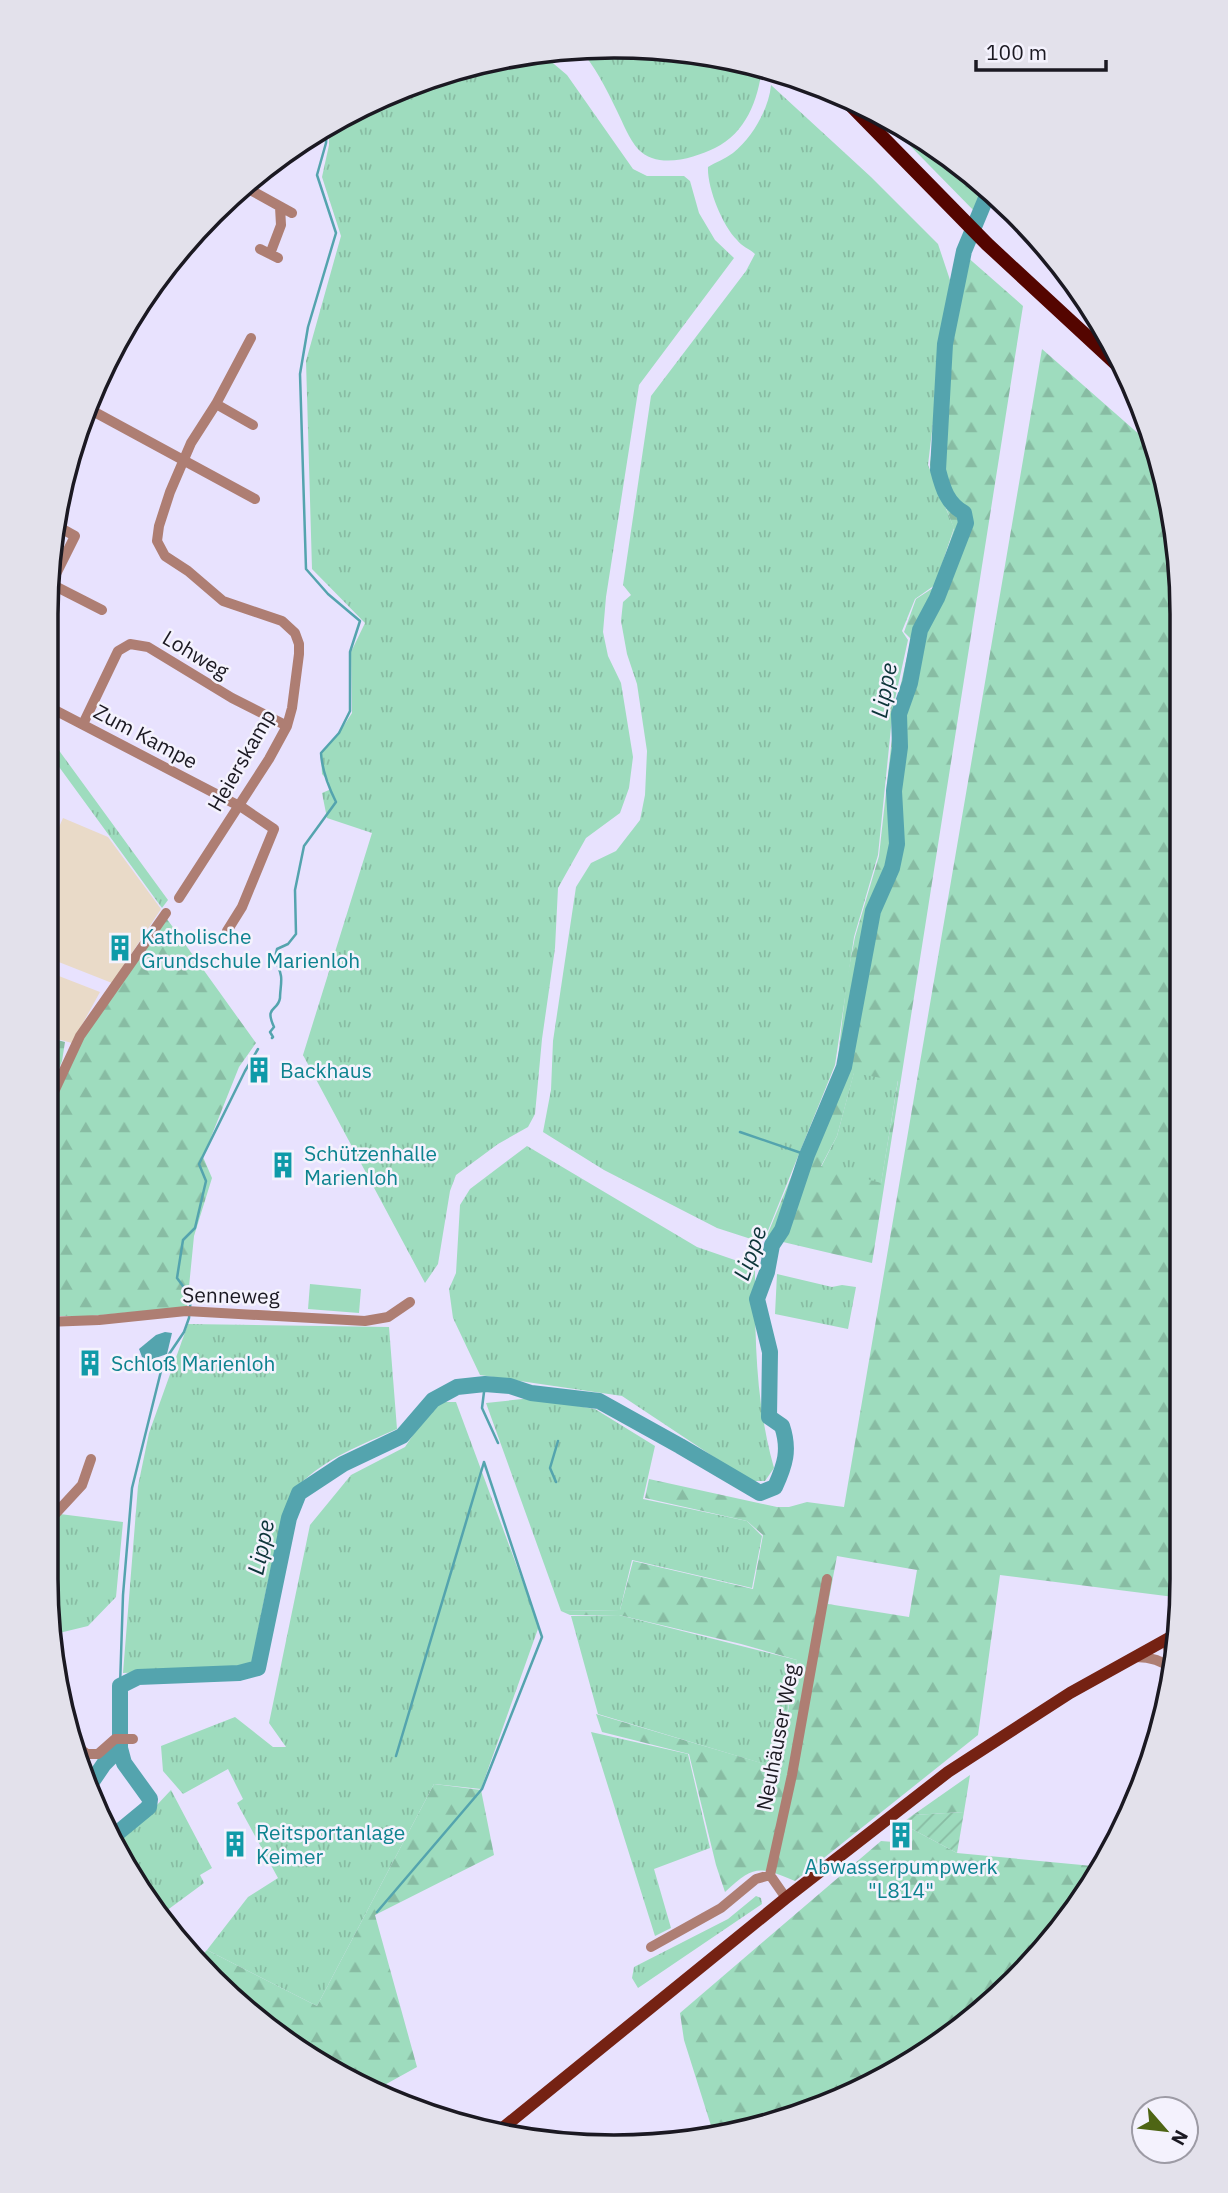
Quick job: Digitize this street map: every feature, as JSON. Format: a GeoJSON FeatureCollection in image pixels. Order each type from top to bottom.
{"type":"FeatureCollection","features":[{"type":"Feature","properties":{"kind":"highway"},"geometry":{"type":"LineString","coordinates":[[861,116],[987,244],[1105,354]]}},
{"type":"Feature","properties":{"kind":"main road"},"geometry":{"type":"LineString","coordinates":[[506,2125],[786,1898],[948,1772],[1070,1693],[1166,1639]]}},
{"type":"Feature","properties":{"kind":"street"},"geometry":{"type":"LineString","coordinates":[[252,192],[292,214]]}},
{"type":"Feature","properties":{"kind":"street"},"geometry":{"type":"LineString","coordinates":[[269,254],[281,225],[281,207]]}},
{"type":"Feature","properties":{"kind":"street","name":"Heierskamp"},"geometry":{"type":"LineString","coordinates":[[179,898],[287,726],[292,708],[299,653],[295,633],[282,621],[223,601],[188,571],[165,556],[159,547],[159,526],[183,461],[251,338]]}},
{"type":"Feature","properties":{"kind":"street"},"geometry":{"type":"LineString","coordinates":[[216,404],[253,425]]}},
{"type":"Feature","properties":{"kind":"street"},"geometry":{"type":"LineString","coordinates":[[96,413],[255,499]]}},
{"type":"Feature","properties":{"kind":"street"},"geometry":{"type":"LineString","coordinates":[[60,565],[75,536],[64,530]]}},
{"type":"Feature","properties":{"kind":"street"},"geometry":{"type":"LineString","coordinates":[[59,588],[102,610]]}},
{"type":"Feature","properties":{"kind":"street","name":"Lohweg"},"geometry":{"type":"LineString","coordinates":[[83,724],[118,651],[130,644],[148,647],[232,698],[287,726]]}},
{"type":"Feature","properties":{"kind":"street","name":"Zum Kampe"},"geometry":{"type":"LineString","coordinates":[[58,712],[238,806],[274,829],[242,907],[228,931]]}},
{"type":"Feature","properties":{"kind":"street"},"geometry":{"type":"LineString","coordinates":[[58,1081],[80,1036],[166,913]]}},
{"type":"Feature","properties":{"kind":"street","name":"Senneweg"},"geometry":{"type":"LineString","coordinates":[[58,1322],[190,1312],[365,1321],[388,1317],[410,1302]]}},
{"type":"Feature","properties":{"kind":"street"},"geometry":{"type":"LineString","coordinates":[[58,1511],[82,1485],[90,1459]]}},
{"type":"Feature","properties":{"kind":"street","name":"Neuhäuser Weg"},"geometry":{"type":"LineString","coordinates":[[770,1875],[792,1775],[827,1579]]}},
{"type":"Feature","properties":{"kind":"street"},"geometry":{"type":"LineString","coordinates":[[1135,1657],[1164,1662]]}},
{"type":"Feature","properties":{"kind":"street"},"geometry":{"type":"LineString","coordinates":[[86,1753],[98,1754],[115,1739],[131,1738]]}},
{"type":"Feature","properties":{"kind":"street"},"geometry":{"type":"LineString","coordinates":[[651,1947],[722,1908],[755,1879],[770,1875],[786,1898]]}},
{"type":"Feature","properties":{"kind":"shaded area"},"geometry":{"type":"Polygon","coordinates":[[[63,818],[108,837],[161,909],[112,983],[58,962],[58,829],[63,818]]]}},
{"type":"Feature","properties":{"kind":"shaded area"},"geometry":{"type":"Polygon","coordinates":[[[58,976],[100,992],[72,1043],[58,1039],[58,976]]]}},
{"type":"Feature","properties":{"kind":"shaded area"},"geometry":{"type":"Polygon","coordinates":[[[172,1333],[167,1354],[150,1360],[142,1357],[139,1349],[156,1335],[172,1333]]]}},
{"type":"Feature","properties":{"kind":"green space"},"geometry":{"type":"Polygon","coordinates":[[[587,59],[650,59],[723,68],[760,78],[749,114],[726,142],[706,152],[666,161],[646,155],[638,149],[587,59]]]}},
{"type":"Feature","properties":{"kind":"green space"},"geometry":{"type":"Polygon","coordinates":[[[551,62],[567,75],[633,169],[647,176],[684,176],[690,181],[699,213],[715,240],[734,258],[639,385],[603,632],[608,656],[621,683],[633,757],[629,788],[620,813],[586,838],[558,888],[555,948],[535,1114],[528,1127],[498,1144],[456,1175],[450,1191],[438,1264],[425,1283],[303,1055],[372,833],[327,818],[322,793],[329,790],[329,782],[322,774],[321,753],[352,713],[351,652],[365,623],[312,569],[306,361],[341,236],[322,177],[329,136],[336,132],[401,100],[435,87],[505,68],[551,62]]]}},
{"type":"Feature","properties":{"kind":"green space"},"geometry":{"type":"Polygon","coordinates":[[[771,85],[871,177],[938,244],[950,280],[928,465],[954,528],[935,585],[915,599],[902,631],[908,640],[893,708],[878,855],[854,937],[835,1065],[767,1233],[751,1239],[717,1228],[604,1170],[543,1132],[551,1090],[553,1041],[576,887],[591,863],[616,851],[640,820],[645,795],[647,751],[637,684],[627,654],[621,621],[623,602],[631,595],[623,585],[651,396],[746,271],[755,254],[739,242],[721,216],[713,195],[708,167],[733,153],[747,139],[763,113],[771,85]]]}},
{"type":"Feature","properties":{"kind":"green space"},"geometry":{"type":"Polygon","coordinates":[[[904,139],[953,173],[986,201],[980,217],[904,139]]]}},
{"type":"Feature","properties":{"kind":"green space"},"geometry":{"type":"Polygon","coordinates":[[[957,248],[1023,306],[872,1263],[766,1238],[837,1066],[847,978],[855,937],[879,856],[895,710],[911,639],[904,632],[916,599],[936,586],[954,529],[930,465],[942,346],[957,248]],[[854,1073],[837,1136],[821,1166],[881,1183],[898,1081],[854,1073]]]}},
{"type":"Feature","properties":{"kind":"green space"},"geometry":{"type":"Polygon","coordinates":[[[1042,349],[1141,436],[1160,505],[1169,578],[1170,1596],[1000,1575],[978,1735],[795,1881],[773,1873],[757,1871],[743,1877],[725,1892],[689,1754],[602,1732],[596,1714],[778,1768],[797,1660],[619,1615],[570,1615],[561,1611],[620,1610],[633,1561],[753,1589],[763,1535],[747,1521],[645,1498],[649,1479],[777,1507],[807,1502],[844,1507],[1042,349]],[[837,1556],[828,1604],[909,1617],[917,1570],[837,1556]]]}},
{"type":"Feature","properties":{"kind":"green space"},"geometry":{"type":"Polygon","coordinates":[[[58,749],[168,900],[162,908],[58,765],[58,749]]]}},
{"type":"Feature","properties":{"kind":"green space"},"geometry":{"type":"Polygon","coordinates":[[[167,919],[256,1043],[239,1067],[203,1157],[212,1178],[194,1236],[187,1307],[90,1316],[58,1316],[58,1093],[84,1037],[167,919]]]}},
{"type":"Feature","properties":{"kind":"green space"},"geometry":{"type":"Polygon","coordinates":[[[58,1040],[65,1042],[58,1071],[58,1040]]]}},
{"type":"Feature","properties":{"kind":"green space"},"geometry":{"type":"Polygon","coordinates":[[[854,1072],[898,1080],[881,1184],[821,1167],[837,1136],[854,1072]]]}},
{"type":"Feature","properties":{"kind":"green space"},"geometry":{"type":"Polygon","coordinates":[[[527,1146],[697,1247],[755,1267],[760,1393],[774,1468],[765,1481],[750,1481],[622,1396],[480,1375],[453,1318],[449,1289],[456,1273],[460,1205],[470,1189],[527,1146]]]}},
{"type":"Feature","properties":{"kind":"green space"},"geometry":{"type":"Polygon","coordinates":[[[777,1274],[832,1287],[856,1287],[848,1329],[775,1314],[777,1274]]]}},
{"type":"Feature","properties":{"kind":"green space"},"geometry":{"type":"Polygon","coordinates":[[[310,1284],[361,1289],[359,1313],[308,1309],[310,1284]]]}},
{"type":"Feature","properties":{"kind":"green space"},"geometry":{"type":"Polygon","coordinates":[[[188,1324],[389,1327],[397,1429],[345,1452],[299,1485],[284,1516],[277,1542],[251,1667],[123,1673],[138,1486],[149,1433],[188,1324]]]}},
{"type":"Feature","properties":{"kind":"green space"},"geometry":{"type":"Polygon","coordinates":[[[532,1398],[595,1409],[655,1446],[643,1499],[747,1521],[762,1536],[752,1588],[632,1560],[620,1610],[561,1611],[486,1403],[532,1398]]]}},
{"type":"Feature","properties":{"kind":"green space"},"geometry":{"type":"Polygon","coordinates":[[[435,1402],[456,1402],[539,1626],[481,1789],[434,1784],[317,2006],[207,1950],[248,1897],[278,1878],[237,1803],[243,1799],[228,1769],[183,1794],[163,1771],[161,1746],[235,1717],[273,1747],[286,1747],[269,1723],[310,1525],[351,1475],[405,1447],[435,1402]]]}},
{"type":"Feature","properties":{"kind":"green space"},"geometry":{"type":"Polygon","coordinates":[[[60,1514],[123,1522],[116,1597],[88,1626],[61,1633],[58,1579],[60,1514]]]}},
{"type":"Feature","properties":{"kind":"green space"},"geometry":{"type":"Polygon","coordinates":[[[619,1615],[797,1660],[777,1768],[598,1714],[571,1616],[619,1615]]]}},
{"type":"Feature","properties":{"kind":"green space"},"geometry":{"type":"Polygon","coordinates":[[[591,1732],[688,1754],[710,1848],[654,1869],[671,1928],[655,1936],[591,1732]]]}},
{"type":"Feature","properties":{"kind":"green space"},"geometry":{"type":"Polygon","coordinates":[[[970,1775],[964,1812],[913,1815],[970,1775]]]}},
{"type":"Feature","properties":{"kind":"green space"},"geometry":{"type":"Polygon","coordinates":[[[434,1784],[481,1790],[494,1855],[375,1915],[417,2067],[384,2085],[368,2078],[305,2042],[275,2020],[247,1997],[203,1954],[207,1950],[317,2006],[434,1784]]]}},
{"type":"Feature","properties":{"kind":"green space"},"geometry":{"type":"Polygon","coordinates":[[[171,1790],[212,1868],[200,1875],[204,1883],[167,1910],[121,1836],[171,1790]]]}},
{"type":"Feature","properties":{"kind":"green space"},"geometry":{"type":"Polygon","coordinates":[[[964,1812],[957,1853],[910,1828],[905,1821],[913,1815],[964,1812]]]}},
{"type":"Feature","properties":{"kind":"green space"},"geometry":{"type":"Polygon","coordinates":[[[910,1828],[957,1853],[1091,1866],[1077,1888],[1032,1946],[981,1997],[923,2042],[860,2078],[827,2093],[793,2106],[711,2127],[684,2040],[680,2013],[881,1841],[907,1843],[910,1828]]]}},
{"type":"Feature","properties":{"kind":"green space"},"geometry":{"type":"Polygon","coordinates":[[[756,1896],[761,1898],[762,1904],[638,1988],[632,1978],[634,1967],[728,1919],[756,1896]]]}},
{"type":"Feature","properties":{"kind":"waterway"},"geometry":{"type":"LineString","coordinates":[[272,1038],[270,1032],[274,1027],[270,1015],[279,1002],[281,981],[276,953],[277,949],[288,944],[296,934],[295,890],[304,846],[336,802],[326,778],[321,753],[339,733],[350,711],[350,652],[360,621],[328,594],[306,569],[300,374],[308,327],[336,233],[317,175],[326,138]]}},
{"type":"Feature","properties":{"kind":"waterway","name":"Lippe"},"geometry":{"type":"LineString","coordinates":[[95,1778],[120,1748],[120,1686],[138,1677],[239,1673],[258,1668],[289,1518],[299,1493],[343,1464],[402,1436],[433,1400],[457,1387],[485,1384],[510,1386],[531,1393],[599,1401],[760,1493],[775,1487],[784,1464],[786,1443],[782,1426],[769,1417],[770,1352],[757,1299],[767,1272],[772,1245],[782,1230],[807,1155],[844,1067],[873,911],[892,868],[897,844],[894,791],[900,747],[899,714],[910,683],[920,630],[937,598],[966,523],[964,513],[953,505],[946,495],[938,470],[945,344],[964,251],[985,200]]}},
{"type":"Feature","properties":{"kind":"waterway"},"geometry":{"type":"LineString","coordinates":[[120,1686],[123,1595],[132,1488],[163,1363],[184,1332],[189,1318],[191,1297],[177,1278],[183,1240],[195,1228],[206,1181],[199,1164],[258,1049]]}},
{"type":"Feature","properties":{"kind":"waterway"},"geometry":{"type":"LineString","coordinates":[[740,1132],[807,1155]]}},
{"type":"Feature","properties":{"kind":"waterway"},"geometry":{"type":"LineString","coordinates":[[485,1384],[482,1408],[498,1443]]}},
{"type":"Feature","properties":{"kind":"waterway"},"geometry":{"type":"LineString","coordinates":[[556,1482],[550,1468],[558,1441]]}},
{"type":"Feature","properties":{"kind":"waterway"},"geometry":{"type":"LineString","coordinates":[[396,1756],[484,1462]]}},
{"type":"Feature","properties":{"kind":"waterway"},"geometry":{"type":"LineString","coordinates":[[377,1912],[482,1789],[542,1637],[484,1462]]}},
{"type":"Feature","properties":{"kind":"waterway","name":"Lippe"},"geometry":{"type":"LineString","coordinates":[[119,1832],[149,1807],[150,1799],[124,1763],[120,1748]]}},
{"type":"Feature","properties":{"kind":"place","name":"Katholische Grundschule Marienloh"},"geometry":{"type":"Point","coordinates":[120,948]}},
{"type":"Feature","properties":{"kind":"place","name":"Backhaus"},"geometry":{"type":"Point","coordinates":[259,1070]}},
{"type":"Feature","properties":{"kind":"place","name":"Schützenhalle Marienloh"},"geometry":{"type":"Point","coordinates":[283,1165]}},
{"type":"Feature","properties":{"kind":"place","name":"Schloß Marienloh"},"geometry":{"type":"Point","coordinates":[90,1363]}},
{"type":"Feature","properties":{"kind":"place","name":"Abwasserpumpwerk \"L814\""},"geometry":{"type":"Point","coordinates":[901,1835]}},
{"type":"Feature","properties":{"kind":"place","name":"Reitsportanlage Keimer"},"geometry":{"type":"Point","coordinates":[235,1844]}}]}
